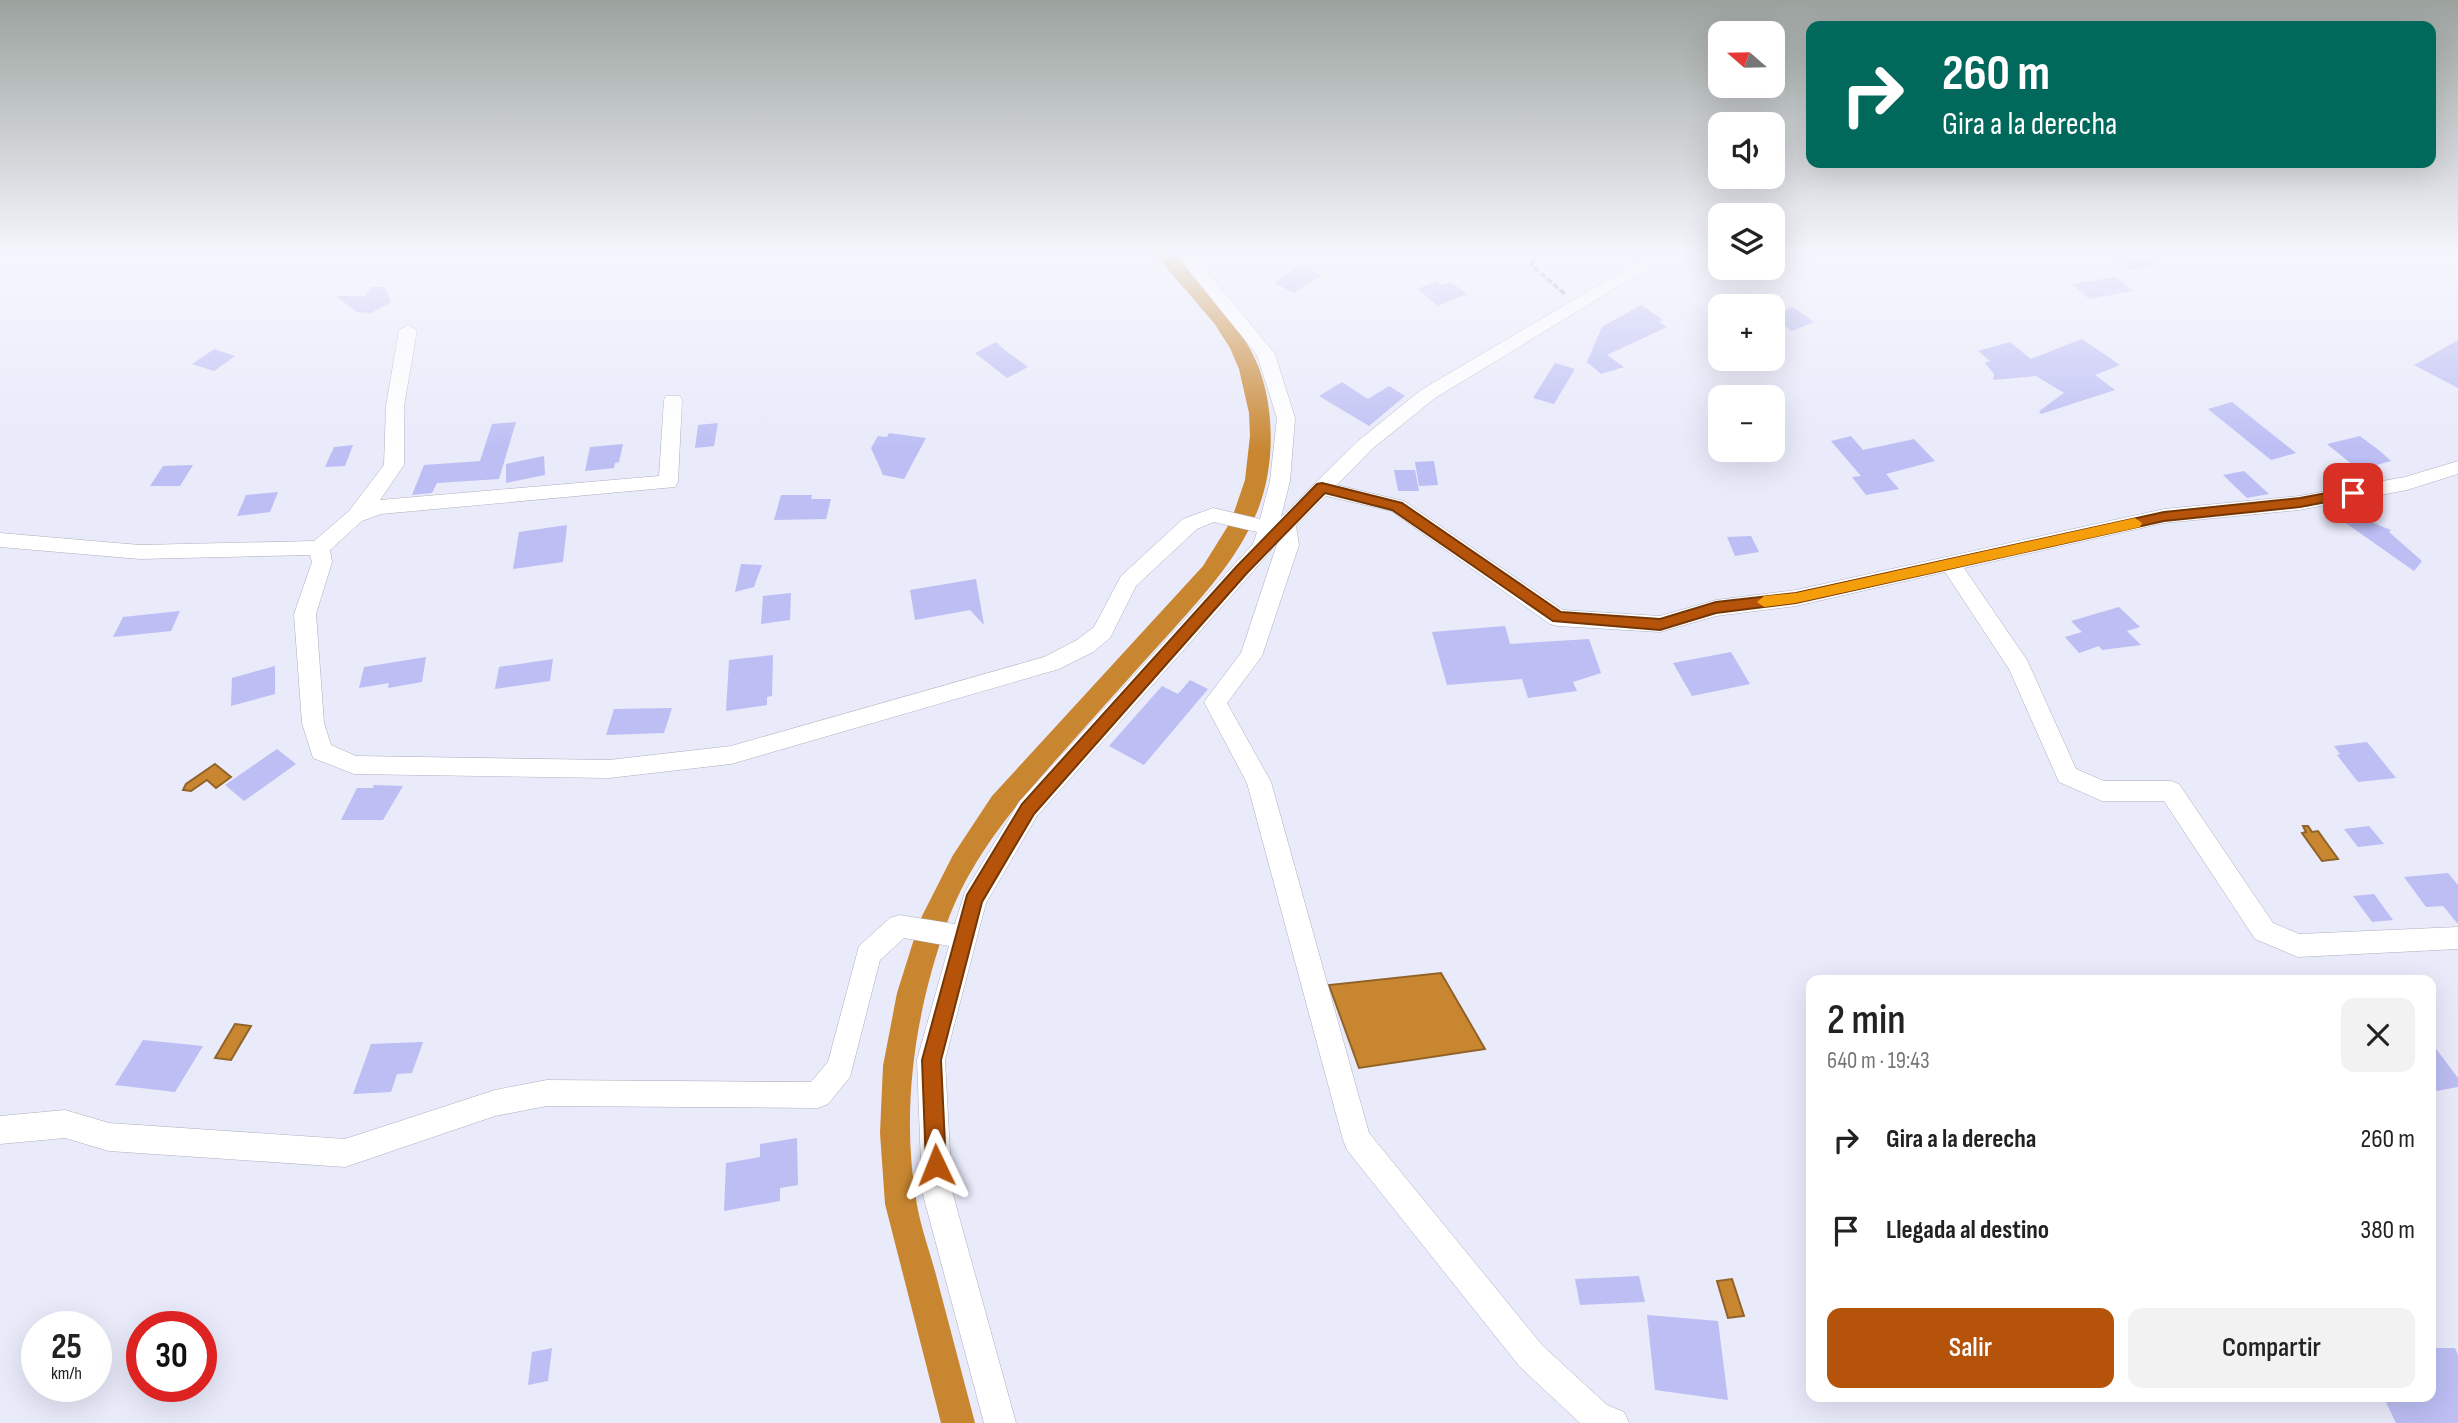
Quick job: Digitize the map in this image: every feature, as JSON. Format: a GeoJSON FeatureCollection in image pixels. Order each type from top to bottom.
{"type":"FeatureCollection","features":[{"type":"Feature","properties":{"kind":"street"},"geometry":{"type":"LineString","coordinates":[[1237,318],[1266,354],[1286,418],[1272,533]]}},
{"type":"Feature","properties":{"kind":"street"},"geometry":{"type":"LineString","coordinates":[[1000,1423],[937,1191],[931,1060],[974,900],[1028,809],[1272,533],[1365,445],[1428,394],[1552,318]]}},
{"type":"Feature","properties":{"kind":"street"},"geometry":{"type":"LineString","coordinates":[[0,540],[140,552],[319,548],[355,516],[381,486],[394,464],[395,406],[408,330]]}},
{"type":"Feature","properties":{"kind":"street"},"geometry":{"type":"LineString","coordinates":[[355,516],[377,506],[668,482],[673,400]]}},
{"type":"Feature","properties":{"kind":"street"},"geometry":{"type":"LineString","coordinates":[[1322,488],[1397,506],[1558,618],[1660,624],[1716,608],[1796,598],[2164,516],[2300,503],[2407,483],[2458,467]]}},
{"type":"Feature","properties":{"kind":"street"},"geometry":{"type":"LineString","coordinates":[[319,548],[322,562],[305,614],[313,723],[321,751],[354,765],[609,769],[731,755],[1051,663],[1085,646],[1102,632],[1128,581],[1190,524],[1213,515],[1272,533],[1289,545],[1251,656],[1215,702],[1259,782],[1357,1140],[1531,1356],[1597,1416],[1614,1423]]}},
{"type":"Feature","properties":{"kind":"street"},"geometry":{"type":"LineString","coordinates":[[1951,565],[2018,666],[2067,775],[2102,791],[2171,791],[2264,931],[2298,947],[2458,938]]}},
{"type":"Feature","properties":{"kind":"street"},"geometry":{"type":"LineString","coordinates":[[0,1130],[65,1124],[109,1137],[345,1153],[495,1102],[547,1093],[817,1095],[840,1068],[869,954],[899,926],[964,937]]}},
{"type":"Feature","properties":{"kind":"shaded area"},"geometry":{"type":"Polygon","coordinates":[[[215,764],[231,777],[216,788],[207,780],[191,791],[183,790],[186,784],[215,764]]]}},
{"type":"Feature","properties":{"kind":"shaded area"},"geometry":{"type":"Polygon","coordinates":[[[2303,826],[2308,826],[2312,832],[2318,831],[2338,859],[2322,861],[2302,833],[2306,832],[2303,826]]]}},
{"type":"Feature","properties":{"kind":"shaded area"},"geometry":{"type":"Polygon","coordinates":[[[1441,973],[1485,1049],[1359,1068],[1329,985],[1441,973]]]}},
{"type":"Feature","properties":{"kind":"shaded area"},"geometry":{"type":"Polygon","coordinates":[[[235,1024],[251,1026],[231,1060],[215,1058],[235,1024]]]}},
{"type":"Feature","properties":{"kind":"shaded area"},"geometry":{"type":"Polygon","coordinates":[[[1732,1279],[1744,1316],[1728,1318],[1717,1281],[1732,1279]]]}},
{"type":"Feature","properties":{"kind":"building"},"geometry":{"type":"Polygon","coordinates":[[[1617,318],[1661,318],[1663,320],[1659,322],[1667,327],[1607,355],[1624,367],[1601,374],[1586,364],[1602,327],[1617,318]]]}},
{"type":"Feature","properties":{"kind":"building"},"geometry":{"type":"Polygon","coordinates":[[[1785,318],[1809,318],[1814,322],[1792,331],[1785,326],[1785,318]]]}},
{"type":"Feature","properties":{"kind":"building"},"geometry":{"type":"Polygon","coordinates":[[[2082,339],[2120,365],[2095,375],[2115,390],[2041,414],[2039,411],[2064,393],[2036,376],[1993,380],[1994,374],[1985,363],[1990,361],[1978,351],[2010,342],[2031,359],[2082,339]]]}},
{"type":"Feature","properties":{"kind":"building"},"geometry":{"type":"Polygon","coordinates":[[[2458,340],[2458,388],[2414,365],[2432,355],[2458,340]]]}},
{"type":"Feature","properties":{"kind":"building"},"geometry":{"type":"Polygon","coordinates":[[[996,342],[1028,367],[1007,378],[975,353],[996,342]]]}},
{"type":"Feature","properties":{"kind":"building"},"geometry":{"type":"Polygon","coordinates":[[[214,349],[235,356],[214,371],[192,364],[214,349]]]}},
{"type":"Feature","properties":{"kind":"building"},"geometry":{"type":"Polygon","coordinates":[[[1555,363],[1575,369],[1554,404],[1533,398],[1555,363]]]}},
{"type":"Feature","properties":{"kind":"building"},"geometry":{"type":"Polygon","coordinates":[[[1342,382],[1368,399],[1389,386],[1405,396],[1369,426],[1319,396],[1342,382]]]}},
{"type":"Feature","properties":{"kind":"building"},"geometry":{"type":"Polygon","coordinates":[[[2232,402],[2296,453],[2271,460],[2208,409],[2232,402]]]}},
{"type":"Feature","properties":{"kind":"building"},"geometry":{"type":"Polygon","coordinates":[[[516,422],[499,479],[437,483],[432,493],[412,495],[424,465],[480,461],[492,424],[516,422]]]}},
{"type":"Feature","properties":{"kind":"building"},"geometry":{"type":"Polygon","coordinates":[[[718,423],[714,446],[695,448],[698,425],[718,423]]]}},
{"type":"Feature","properties":{"kind":"building"},"geometry":{"type":"Polygon","coordinates":[[[889,433],[926,438],[904,479],[883,475],[871,448],[878,436],[887,437],[889,433]]]}},
{"type":"Feature","properties":{"kind":"building"},"geometry":{"type":"Polygon","coordinates":[[[1851,436],[1863,450],[1914,439],[1935,461],[1886,474],[1899,489],[1866,495],[1852,477],[1861,476],[1831,441],[1851,436]]]}},
{"type":"Feature","properties":{"kind":"building"},"geometry":{"type":"Polygon","coordinates":[[[2360,436],[2391,461],[2359,470],[2327,444],[2360,436]]]}},
{"type":"Feature","properties":{"kind":"building"},"geometry":{"type":"Polygon","coordinates":[[[623,444],[619,462],[615,463],[614,468],[585,471],[590,447],[623,444]]]}},
{"type":"Feature","properties":{"kind":"building"},"geometry":{"type":"Polygon","coordinates":[[[353,445],[345,466],[325,467],[334,447],[353,445]]]}},
{"type":"Feature","properties":{"kind":"building"},"geometry":{"type":"Polygon","coordinates":[[[544,456],[545,475],[506,483],[506,464],[544,456]]]}},
{"type":"Feature","properties":{"kind":"building"},"geometry":{"type":"Polygon","coordinates":[[[1434,461],[1438,485],[1419,486],[1415,462],[1434,461]]]}},
{"type":"Feature","properties":{"kind":"building"},"geometry":{"type":"Polygon","coordinates":[[[193,465],[180,486],[150,486],[163,466],[193,465]]]}},
{"type":"Feature","properties":{"kind":"building"},"geometry":{"type":"Polygon","coordinates":[[[1394,470],[1415,470],[1419,491],[1398,491],[1394,470]]]}},
{"type":"Feature","properties":{"kind":"building"},"geometry":{"type":"Polygon","coordinates":[[[2244,471],[2269,494],[2247,498],[2223,475],[2244,471]]]}},
{"type":"Feature","properties":{"kind":"building"},"geometry":{"type":"Polygon","coordinates":[[[278,492],[270,512],[237,516],[246,495],[278,492]]]}},
{"type":"Feature","properties":{"kind":"building"},"geometry":{"type":"Polygon","coordinates":[[[781,495],[812,495],[811,499],[831,499],[826,519],[774,520],[781,495]]]}},
{"type":"Feature","properties":{"kind":"building"},"geometry":{"type":"Polygon","coordinates":[[[2333,507],[2391,530],[2389,532],[2422,561],[2414,571],[2330,512],[2333,507]]]}},
{"type":"Feature","properties":{"kind":"building"},"geometry":{"type":"Polygon","coordinates":[[[567,525],[563,562],[513,569],[519,532],[567,525]]]}},
{"type":"Feature","properties":{"kind":"building"},"geometry":{"type":"Polygon","coordinates":[[[1751,536],[1759,552],[1735,556],[1727,537],[1751,536]]]}},
{"type":"Feature","properties":{"kind":"building"},"geometry":{"type":"Polygon","coordinates":[[[741,564],[762,565],[754,587],[735,592],[741,564]]]}},
{"type":"Feature","properties":{"kind":"building"},"geometry":{"type":"Polygon","coordinates":[[[976,579],[984,625],[970,610],[915,620],[910,590],[976,579]]]}},
{"type":"Feature","properties":{"kind":"building"},"geometry":{"type":"Polygon","coordinates":[[[791,593],[790,620],[761,624],[763,596],[791,593]]]}},
{"type":"Feature","properties":{"kind":"building"},"geometry":{"type":"Polygon","coordinates":[[[2119,607],[2140,627],[2127,631],[2141,645],[2102,650],[2099,646],[2079,653],[2065,637],[2082,632],[2071,621],[2119,607]]]}},
{"type":"Feature","properties":{"kind":"building"},"geometry":{"type":"Polygon","coordinates":[[[180,611],[171,631],[113,637],[123,617],[180,611]]]}},
{"type":"Feature","properties":{"kind":"building"},"geometry":{"type":"Polygon","coordinates":[[[1505,626],[1510,644],[1589,639],[1601,673],[1573,682],[1577,691],[1528,698],[1522,679],[1447,685],[1432,632],[1505,626]]]}},
{"type":"Feature","properties":{"kind":"building"},"geometry":{"type":"Polygon","coordinates":[[[1731,652],[1750,684],[1692,696],[1673,663],[1731,652]]]}},
{"type":"Feature","properties":{"kind":"building"},"geometry":{"type":"Polygon","coordinates":[[[773,655],[772,696],[767,697],[767,705],[726,711],[729,660],[773,655]]]}},
{"type":"Feature","properties":{"kind":"building"},"geometry":{"type":"Polygon","coordinates":[[[426,657],[422,682],[388,688],[389,683],[359,688],[364,667],[426,657]]]}},
{"type":"Feature","properties":{"kind":"building"},"geometry":{"type":"Polygon","coordinates":[[[553,659],[550,681],[495,689],[499,667],[553,659]]]}},
{"type":"Feature","properties":{"kind":"building"},"geometry":{"type":"Polygon","coordinates":[[[275,666],[275,694],[231,706],[232,678],[275,666]]]}},
{"type":"Feature","properties":{"kind":"building"},"geometry":{"type":"Polygon","coordinates":[[[1190,680],[1208,689],[1144,765],[1109,746],[1162,686],[1178,694],[1190,680]]]}},
{"type":"Feature","properties":{"kind":"building"},"geometry":{"type":"Polygon","coordinates":[[[672,708],[664,733],[606,735],[614,709],[672,708]]]}},
{"type":"Feature","properties":{"kind":"building"},"geometry":{"type":"Polygon","coordinates":[[[2367,742],[2396,778],[2358,782],[2337,755],[2340,754],[2334,746],[2367,742]]]}},
{"type":"Feature","properties":{"kind":"building"},"geometry":{"type":"Polygon","coordinates":[[[277,749],[296,764],[244,801],[225,785],[277,749]]]}},
{"type":"Feature","properties":{"kind":"building"},"geometry":{"type":"Polygon","coordinates":[[[374,785],[403,786],[383,820],[341,820],[357,788],[373,788],[374,785]]]}},
{"type":"Feature","properties":{"kind":"building"},"geometry":{"type":"Polygon","coordinates":[[[2369,826],[2384,844],[2358,847],[2344,829],[2369,826]]]}},
{"type":"Feature","properties":{"kind":"building"},"geometry":{"type":"Polygon","coordinates":[[[2448,873],[2458,885],[2458,924],[2443,906],[2426,907],[2404,877],[2448,873]]]}},
{"type":"Feature","properties":{"kind":"building"},"geometry":{"type":"Polygon","coordinates":[[[2374,894],[2393,920],[2372,922],[2353,896],[2374,894]]]}},
{"type":"Feature","properties":{"kind":"building"},"geometry":{"type":"Polygon","coordinates":[[[143,1040],[203,1046],[175,1092],[115,1085],[143,1040]]]}},
{"type":"Feature","properties":{"kind":"building"},"geometry":{"type":"Polygon","coordinates":[[[423,1042],[412,1073],[397,1074],[391,1092],[353,1094],[371,1044],[423,1042]]]}},
{"type":"Feature","properties":{"kind":"building"},"geometry":{"type":"Polygon","coordinates":[[[2436,1049],[2458,1078],[2458,1087],[2436,1091],[2436,1049]]]}},
{"type":"Feature","properties":{"kind":"building"},"geometry":{"type":"Polygon","coordinates":[[[797,1138],[798,1185],[780,1188],[780,1201],[724,1211],[726,1163],[760,1157],[760,1144],[797,1138]]]}},
{"type":"Feature","properties":{"kind":"building"},"geometry":{"type":"Polygon","coordinates":[[[1639,1276],[1645,1302],[1580,1305],[1575,1279],[1639,1276]]]}},
{"type":"Feature","properties":{"kind":"building"},"geometry":{"type":"Polygon","coordinates":[[[1647,1315],[1718,1321],[1728,1400],[1655,1390],[1647,1315]]]}},
{"type":"Feature","properties":{"kind":"building"},"geometry":{"type":"Polygon","coordinates":[[[552,1348],[548,1381],[528,1385],[532,1352],[552,1348]]]}},
{"type":"Feature","properties":{"kind":"building"},"geometry":{"type":"Polygon","coordinates":[[[2436,1348],[2455,1348],[2458,1355],[2458,1423],[2396,1423],[2386,1402],[2436,1402],[2436,1348]]]}},
{"type":"Feature","properties":{"kind":"waterway"},"geometry":{"type":"LineString","coordinates":[[958,1423],[901,1204],[895,1133],[898,1066],[911,993],[934,920],[962,863],[1001,803],[1211,572],[1242,521],[1256,480],[1259,413],[1249,369],[1240,348],[1221,318]]}},
{"type":"Feature","properties":{"kind":"slow traffic"},"geometry":{"type":"LineString","coordinates":[[1764,602],[1796,598],[2135,523]]}},
{"type":"Feature","properties":{"kind":"route"},"geometry":{"type":"LineString","coordinates":[[936,1165],[931,1060],[974,900],[1028,809],[1263,547],[1322,488],[1397,506],[1558,618],[1660,624],[1716,608],[1796,598],[2164,516],[2300,503],[2353,493]]}}]}
